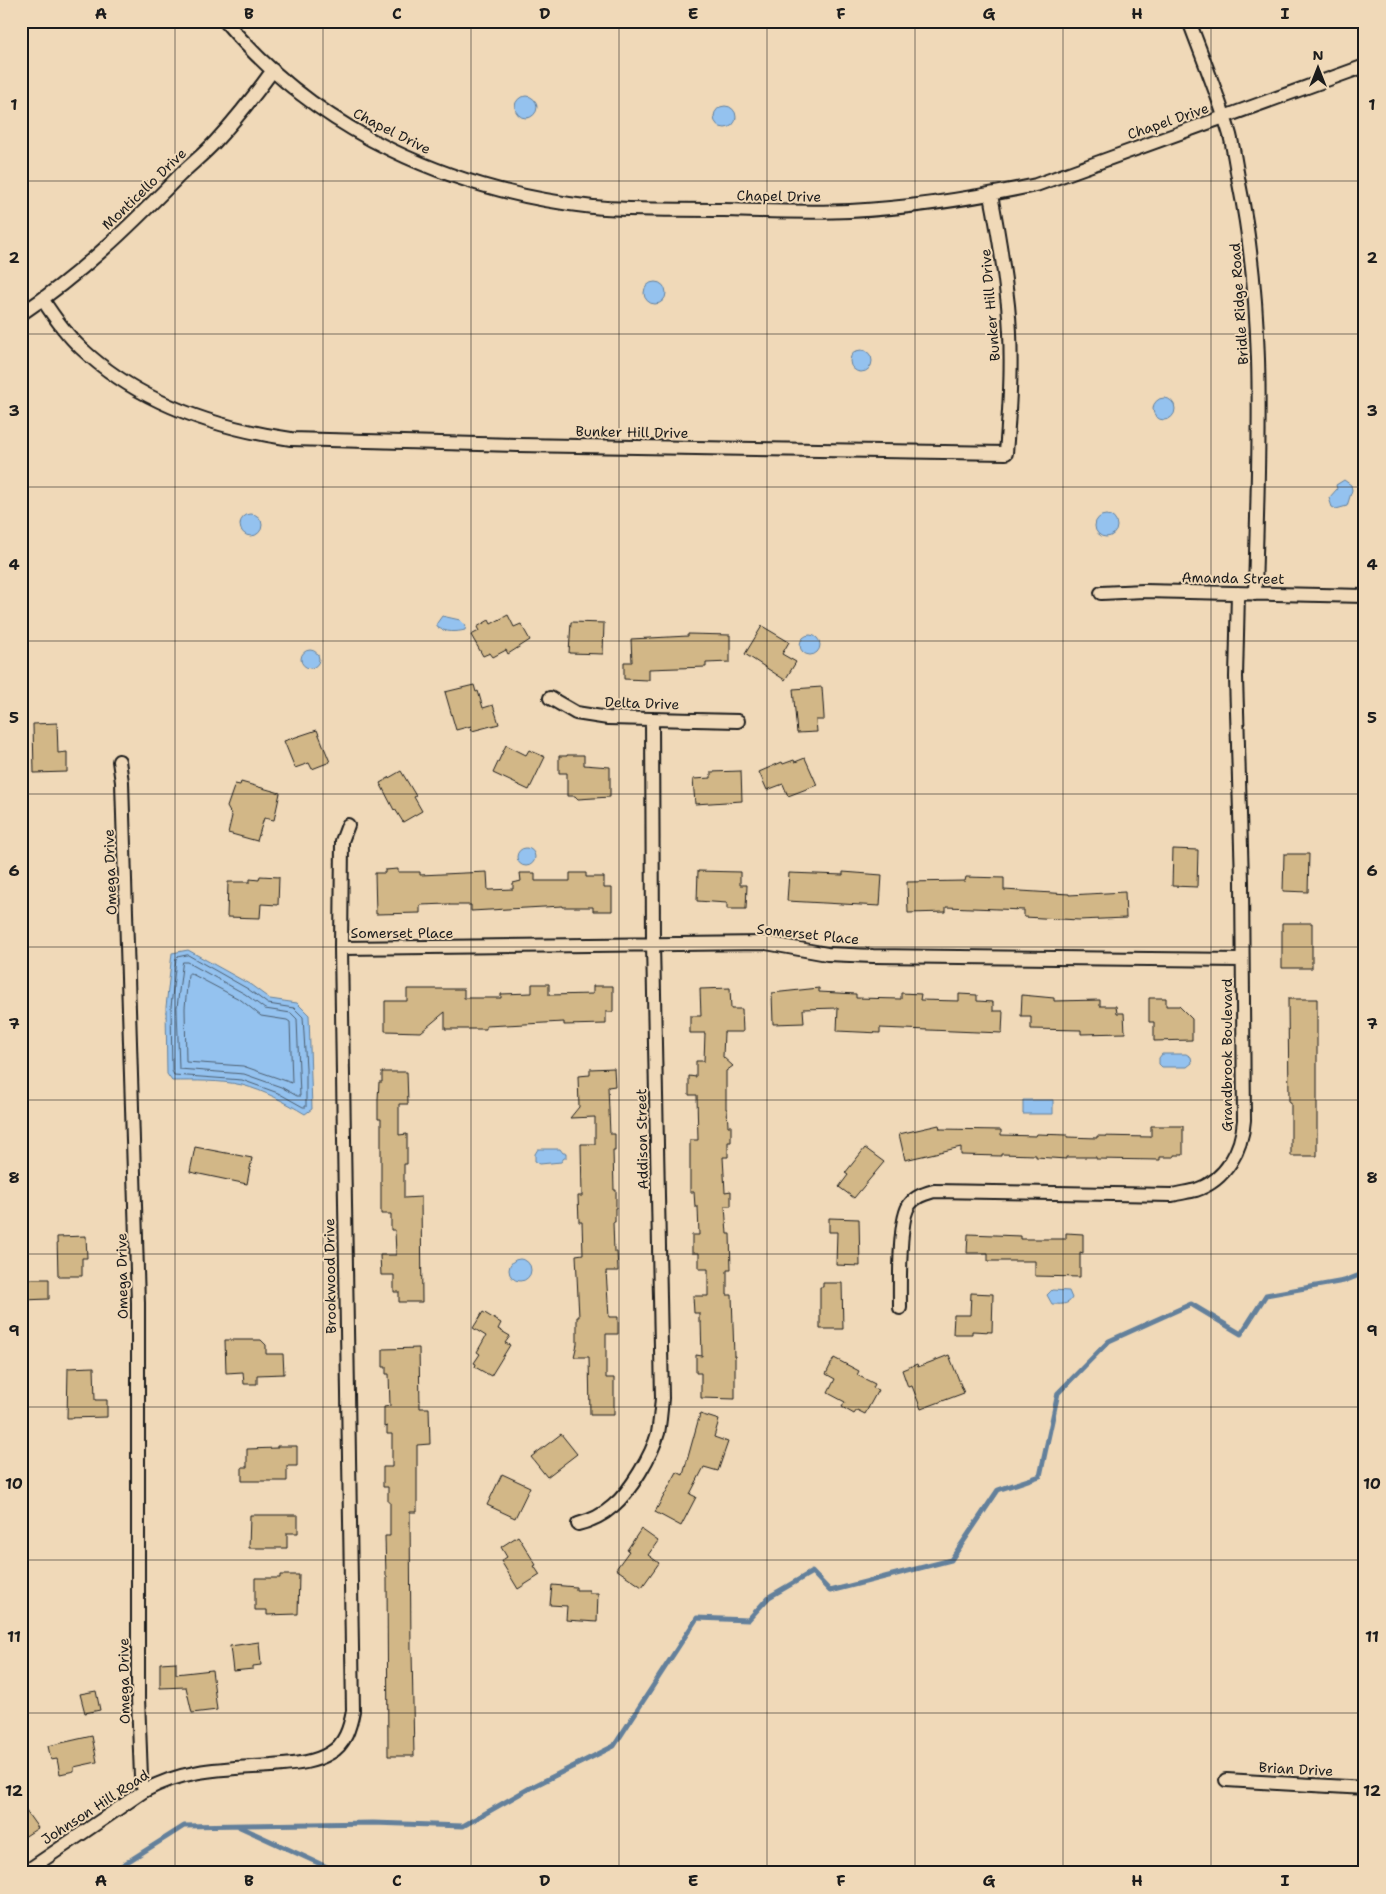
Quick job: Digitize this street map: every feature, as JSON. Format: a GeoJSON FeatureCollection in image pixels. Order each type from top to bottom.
{"type":"FeatureCollection","features":[{"type":"Feature","properties":{"kind":"street","name":"Chapel Drive"},"geometry":{"type":"LineString","coordinates":[[225,21],[273,70],[322,110],[361,135],[403,157],[455,177],[495,189],[546,200],[594,207],[642,210],[824,212],[924,206],[991,195],[1036,185],[1365,66]]}},
{"type":"Feature","properties":{"kind":"street","name":"Bridle Ridge Road"},"geometry":{"type":"LineString","coordinates":[[1189,21],[1230,136],[1245,210],[1254,277],[1259,345],[1255,594]]}},
{"type":"Feature","properties":{"kind":"street","name":"Monticello Drive"},"geometry":{"type":"LineString","coordinates":[[21,314],[43,300],[93,260],[214,143],[244,109],[273,70]]}},
{"type":"Feature","properties":{"kind":"street","name":"Bunker Hill Drive"},"geometry":{"type":"LineString","coordinates":[[43,300],[58,322],[81,347],[109,371],[130,385],[180,411],[217,424],[256,434],[291,439],[478,444],[1006,454],[1011,357],[1002,255],[991,195]]}},
{"type":"Feature","properties":{"kind":"street","name":"Amanda Street"},"geometry":{"type":"LineString","coordinates":[[1101,593],[1144,591],[1365,596]]}},
{"type":"Feature","properties":{"kind":"street","name":"Grandbrook Boulevard"},"geometry":{"type":"LineString","coordinates":[[900,1308],[905,1213],[915,1198],[923,1194],[934,1191],[1172,1195],[1196,1190],[1215,1180],[1236,1154],[1243,1138],[1244,1120],[1242,881],[1236,677],[1238,593]]}},
{"type":"Feature","properties":{"kind":"street","name":"Delta Drive"},"geometry":{"type":"LineString","coordinates":[[550,698],[576,713],[608,718],[738,721]]}},
{"type":"Feature","properties":{"kind":"street","name":"Addison Street"},"geometry":{"type":"LineString","coordinates":[[578,1524],[590,1521],[613,1506],[630,1487],[658,1434],[661,1411],[662,1371],[653,943],[652,719]]}},
{"type":"Feature","properties":{"kind":"street","name":"Omega Drive"},"geometry":{"type":"LineString","coordinates":[[120,761],[127,912],[138,1303],[138,1688],[141,1777],[144,1791]]}},
{"type":"Feature","properties":{"kind":"street","name":"Brookwood Drive"},"geometry":{"type":"LineString","coordinates":[[348,825],[342,841],[341,948],[353,1711],[350,1726]]}},
{"type":"Feature","properties":{"kind":"street","name":"Somerset Place"},"geometry":{"type":"LineString","coordinates":[[341,948],[416,949],[766,942],[827,954],[873,956],[1242,960]]}},
{"type":"Feature","properties":{"kind":"street","name":"Johnson Hill Road"},"geometry":{"type":"LineString","coordinates":[[24,1873],[144,1791],[161,1782],[193,1772],[308,1763],[332,1753],[344,1740],[350,1726]]}},
{"type":"Feature","properties":{"kind":"street","name":"Brian Drive"},"geometry":{"type":"LineString","coordinates":[[1226,1780],[1365,1788]]}},
{"type":"Feature","properties":{"kind":"water"},"geometry":{"type":"Polygon","coordinates":[[[526,96],[534,99],[537,107],[534,115],[526,118],[518,115],[515,107],[518,99],[526,96]]]}},
{"type":"Feature","properties":{"kind":"water"},"geometry":{"type":"Polygon","coordinates":[[[725,106],[733,109],[736,117],[733,125],[725,128],[717,125],[714,117],[717,109],[725,106]]]}},
{"type":"Feature","properties":{"kind":"water"},"geometry":{"type":"Polygon","coordinates":[[[655,282],[663,285],[666,293],[663,301],[655,304],[647,301],[644,293],[647,285],[655,282]]]}},
{"type":"Feature","properties":{"kind":"water"},"geometry":{"type":"Polygon","coordinates":[[[861,350],[869,353],[872,361],[869,369],[861,372],[853,369],[850,361],[853,353],[861,350]]]}},
{"type":"Feature","properties":{"kind":"water"},"geometry":{"type":"Polygon","coordinates":[[[1164,398],[1172,401],[1175,409],[1172,417],[1164,420],[1156,417],[1153,409],[1156,401],[1164,398]]]}},
{"type":"Feature","properties":{"kind":"water"},"geometry":{"type":"Polygon","coordinates":[[[1344,480],[1351,485],[1352,490],[1347,506],[1336,509],[1332,507],[1329,498],[1337,489],[1336,485],[1344,480]]]}},
{"type":"Feature","properties":{"kind":"water"},"geometry":{"type":"Polygon","coordinates":[[[251,514],[259,517],[262,525],[259,533],[251,536],[243,533],[240,525],[243,517],[251,514]]]}},
{"type":"Feature","properties":{"kind":"water"},"geometry":{"type":"Polygon","coordinates":[[[1106,515],[1114,518],[1117,526],[1114,534],[1106,537],[1098,534],[1095,526],[1098,518],[1106,515]]]}},
{"type":"Feature","properties":{"kind":"water"},"geometry":{"type":"Polygon","coordinates":[[[442,616],[460,620],[466,625],[465,630],[455,632],[440,629],[437,627],[437,623],[442,616]]]}},
{"type":"Feature","properties":{"kind":"water"},"geometry":{"type":"Polygon","coordinates":[[[806,635],[814,635],[820,641],[820,649],[814,655],[806,655],[800,649],[800,641],[806,635]]]}},
{"type":"Feature","properties":{"kind":"water"},"geometry":{"type":"Polygon","coordinates":[[[310,650],[316,653],[319,659],[316,665],[310,668],[304,665],[301,659],[304,653],[310,650]]]}},
{"type":"Feature","properties":{"kind":"water"},"geometry":{"type":"Polygon","coordinates":[[[522,848],[530,848],[535,853],[533,864],[522,866],[517,861],[517,853],[522,848]]]}},
{"type":"Feature","properties":{"kind":"water"},"geometry":{"type":"Polygon","coordinates":[[[188,950],[251,985],[270,999],[297,1003],[309,1015],[312,1109],[305,1114],[259,1090],[234,1083],[172,1081],[167,1074],[166,1007],[172,953],[188,950]]]}},
{"type":"Feature","properties":{"kind":"water"},"geometry":{"type":"Polygon","coordinates":[[[1162,1054],[1186,1054],[1191,1057],[1192,1063],[1187,1067],[1162,1067],[1159,1064],[1159,1058],[1162,1054]]]}},
{"type":"Feature","properties":{"kind":"water"},"geometry":{"type":"Polygon","coordinates":[[[1023,1100],[1053,1100],[1053,1114],[1023,1114],[1023,1100]]]}},
{"type":"Feature","properties":{"kind":"water"},"geometry":{"type":"Polygon","coordinates":[[[538,1149],[560,1149],[563,1153],[566,1153],[566,1158],[561,1162],[540,1164],[535,1161],[535,1154],[538,1149]]]}},
{"type":"Feature","properties":{"kind":"water"},"geometry":{"type":"Polygon","coordinates":[[[516,1259],[524,1259],[531,1266],[531,1274],[524,1281],[516,1281],[509,1274],[509,1266],[516,1259]]]}},
{"type":"Feature","properties":{"kind":"water"},"geometry":{"type":"Polygon","coordinates":[[[1052,1290],[1069,1291],[1072,1298],[1066,1303],[1052,1304],[1047,1295],[1052,1290]]]}},
{"type":"Feature","properties":{"kind":"building"},"geometry":{"type":"Polygon","coordinates":[[[508,615],[514,627],[521,624],[530,640],[508,654],[506,650],[493,657],[490,653],[483,656],[471,635],[479,631],[477,627],[489,620],[491,624],[508,615]]]}},
{"type":"Feature","properties":{"kind":"building"},"geometry":{"type":"Polygon","coordinates":[[[571,622],[604,623],[603,654],[569,653],[571,622]]]}},
{"type":"Feature","properties":{"kind":"building"},"geometry":{"type":"Polygon","coordinates":[[[762,626],[789,642],[782,654],[796,662],[785,680],[745,654],[762,626]]]}},
{"type":"Feature","properties":{"kind":"building"},"geometry":{"type":"Polygon","coordinates":[[[688,634],[730,635],[730,662],[706,663],[706,667],[649,669],[649,680],[624,679],[624,662],[632,662],[631,639],[688,636],[688,634]]]}},
{"type":"Feature","properties":{"kind":"building"},"geometry":{"type":"Polygon","coordinates":[[[474,685],[476,692],[478,691],[483,708],[493,705],[499,724],[472,731],[471,726],[456,730],[445,692],[474,685]]]}},
{"type":"Feature","properties":{"kind":"building"},"geometry":{"type":"Polygon","coordinates":[[[822,687],[824,720],[816,720],[817,732],[797,733],[793,689],[822,687]]]}},
{"type":"Feature","properties":{"kind":"building"},"geometry":{"type":"Polygon","coordinates":[[[57,723],[58,753],[67,752],[67,772],[34,773],[33,724],[57,723]]]}},
{"type":"Feature","properties":{"kind":"building"},"geometry":{"type":"Polygon","coordinates":[[[317,730],[330,762],[312,769],[309,763],[295,768],[284,741],[317,730]]]}},
{"type":"Feature","properties":{"kind":"building"},"geometry":{"type":"Polygon","coordinates":[[[506,745],[526,755],[529,750],[545,757],[529,790],[493,773],[506,745]]]}},
{"type":"Feature","properties":{"kind":"building"},"geometry":{"type":"Polygon","coordinates":[[[584,755],[584,765],[610,767],[610,797],[578,799],[575,796],[567,796],[567,773],[559,773],[559,756],[584,755]]]}},
{"type":"Feature","properties":{"kind":"building"},"geometry":{"type":"Polygon","coordinates":[[[805,758],[817,785],[788,796],[783,784],[767,790],[759,772],[782,762],[783,764],[794,760],[795,762],[805,758]]]}},
{"type":"Feature","properties":{"kind":"building"},"geometry":{"type":"Polygon","coordinates":[[[401,771],[416,796],[414,797],[422,811],[403,822],[394,810],[380,783],[401,771]]]}},
{"type":"Feature","properties":{"kind":"building"},"geometry":{"type":"Polygon","coordinates":[[[741,771],[742,801],[695,804],[693,779],[711,778],[711,772],[741,771]]]}},
{"type":"Feature","properties":{"kind":"building"},"geometry":{"type":"Polygon","coordinates":[[[241,782],[280,793],[274,820],[264,818],[257,841],[228,833],[232,816],[227,807],[235,784],[240,785],[241,782]]]}},
{"type":"Feature","properties":{"kind":"building"},"geometry":{"type":"Polygon","coordinates":[[[1173,849],[1198,850],[1197,887],[1172,886],[1173,849]]]}},
{"type":"Feature","properties":{"kind":"building"},"geometry":{"type":"Polygon","coordinates":[[[1284,854],[1309,854],[1308,892],[1283,891],[1284,854]]]}},
{"type":"Feature","properties":{"kind":"building"},"geometry":{"type":"Polygon","coordinates":[[[398,869],[398,872],[420,872],[420,875],[487,872],[488,890],[513,889],[513,883],[521,881],[520,873],[535,873],[535,881],[570,881],[570,873],[586,873],[586,877],[604,877],[604,888],[612,888],[612,911],[593,911],[593,907],[562,906],[471,911],[471,905],[449,904],[420,905],[420,913],[376,914],[375,873],[385,873],[385,870],[398,869]]]}},
{"type":"Feature","properties":{"kind":"building"},"geometry":{"type":"Polygon","coordinates":[[[698,871],[740,872],[740,885],[747,885],[746,909],[727,909],[727,903],[697,901],[698,871]]]}},
{"type":"Feature","properties":{"kind":"building"},"geometry":{"type":"Polygon","coordinates":[[[843,872],[882,875],[880,906],[787,901],[789,873],[843,875],[843,872]]]}},
{"type":"Feature","properties":{"kind":"building"},"geometry":{"type":"Polygon","coordinates":[[[260,876],[279,877],[278,905],[261,904],[260,918],[227,917],[228,882],[250,882],[250,879],[259,880],[260,876]]]}},
{"type":"Feature","properties":{"kind":"building"},"geometry":{"type":"Polygon","coordinates":[[[966,877],[1004,878],[1004,890],[1069,895],[1125,892],[1126,918],[1079,920],[1024,917],[1024,910],[946,907],[946,912],[908,913],[907,882],[965,881],[966,877]]]}},
{"type":"Feature","properties":{"kind":"building"},"geometry":{"type":"Polygon","coordinates":[[[1282,923],[1312,923],[1312,968],[1282,968],[1282,923]]]}},
{"type":"Feature","properties":{"kind":"building"},"geometry":{"type":"Polygon","coordinates":[[[532,984],[549,984],[549,995],[593,994],[593,986],[613,986],[613,1012],[606,1012],[606,1024],[564,1025],[564,1022],[486,1026],[486,1029],[445,1029],[445,1012],[421,1032],[385,1031],[385,1001],[407,1001],[407,989],[464,989],[464,998],[501,998],[501,994],[532,993],[532,984]]]}},
{"type":"Feature","properties":{"kind":"building"},"geometry":{"type":"Polygon","coordinates":[[[730,988],[731,1009],[742,1009],[743,1032],[724,1032],[723,1057],[733,1066],[726,1071],[726,1109],[728,1126],[731,1126],[731,1142],[728,1142],[728,1157],[723,1157],[725,1192],[731,1191],[731,1206],[725,1206],[727,1234],[730,1234],[731,1270],[727,1270],[727,1295],[732,1295],[735,1399],[701,1398],[701,1373],[696,1373],[696,1355],[702,1356],[701,1322],[699,1322],[699,1313],[694,1313],[693,1296],[708,1296],[708,1269],[699,1269],[699,1253],[692,1253],[692,1235],[699,1235],[698,1207],[695,1207],[694,1192],[690,1192],[690,1140],[698,1140],[697,1095],[689,1095],[689,1076],[696,1077],[696,1061],[704,1061],[705,1033],[690,1033],[690,1016],[701,1016],[700,989],[730,988]]]}},
{"type":"Feature","properties":{"kind":"building"},"geometry":{"type":"Polygon","coordinates":[[[819,988],[819,992],[856,994],[856,998],[901,999],[901,993],[921,994],[920,1000],[959,1001],[959,994],[977,995],[977,1001],[993,1002],[993,1011],[1003,1011],[1002,1033],[880,1028],[880,1033],[837,1031],[838,1008],[803,1009],[804,1023],[773,1024],[772,993],[819,988]]]}},
{"type":"Feature","properties":{"kind":"building"},"geometry":{"type":"Polygon","coordinates":[[[1022,995],[1054,998],[1054,1001],[1100,1000],[1100,1006],[1116,1006],[1117,1013],[1124,1013],[1125,1033],[1081,1034],[1081,1030],[1031,1029],[1031,1016],[1021,1016],[1022,995]]]}},
{"type":"Feature","properties":{"kind":"building"},"geometry":{"type":"Polygon","coordinates":[[[1149,998],[1166,998],[1166,1006],[1179,1006],[1192,1019],[1192,1040],[1154,1041],[1154,1022],[1149,1022],[1149,998]]]}},
{"type":"Feature","properties":{"kind":"building"},"geometry":{"type":"Polygon","coordinates":[[[1288,999],[1317,999],[1317,1156],[1291,1156],[1288,999]]]}},
{"type":"Feature","properties":{"kind":"building"},"geometry":{"type":"Polygon","coordinates":[[[614,1068],[615,1086],[608,1087],[610,1134],[615,1134],[615,1151],[613,1151],[616,1208],[615,1222],[613,1222],[614,1252],[617,1252],[618,1271],[606,1271],[609,1317],[618,1317],[618,1334],[606,1334],[606,1378],[614,1378],[614,1415],[590,1415],[589,1357],[574,1357],[577,1344],[577,1317],[579,1317],[576,1255],[583,1254],[582,1222],[579,1222],[578,1196],[582,1196],[581,1144],[595,1144],[595,1117],[570,1118],[579,1107],[578,1076],[590,1075],[590,1069],[614,1068]]]}},
{"type":"Feature","properties":{"kind":"building"},"geometry":{"type":"Polygon","coordinates":[[[382,1072],[407,1072],[408,1104],[399,1104],[399,1135],[407,1134],[407,1164],[404,1164],[404,1198],[421,1197],[422,1302],[399,1302],[399,1292],[394,1292],[394,1275],[381,1275],[380,1255],[396,1255],[395,1230],[391,1230],[391,1214],[381,1214],[381,1119],[378,1119],[378,1099],[379,1082],[382,1082],[382,1072]]]}},
{"type":"Feature","properties":{"kind":"building"},"geometry":{"type":"Polygon","coordinates":[[[939,1125],[940,1129],[1001,1130],[1001,1135],[1036,1136],[1037,1134],[1097,1138],[1097,1136],[1151,1137],[1151,1126],[1183,1126],[1183,1155],[1160,1157],[1160,1160],[1096,1159],[1096,1157],[1066,1157],[1066,1159],[1036,1157],[1036,1155],[961,1155],[961,1147],[905,1160],[899,1134],[939,1125]]]}},
{"type":"Feature","properties":{"kind":"building"},"geometry":{"type":"Polygon","coordinates":[[[195,1147],[252,1158],[247,1184],[190,1172],[195,1147]]]}},
{"type":"Feature","properties":{"kind":"building"},"geometry":{"type":"Polygon","coordinates":[[[865,1148],[884,1162],[854,1198],[839,1187],[848,1175],[845,1173],[865,1148]]]}},
{"type":"Feature","properties":{"kind":"building"},"geometry":{"type":"Polygon","coordinates":[[[829,1218],[859,1219],[860,1266],[836,1265],[837,1232],[829,1232],[829,1218]]]}},
{"type":"Feature","properties":{"kind":"building"},"geometry":{"type":"Polygon","coordinates":[[[1066,1233],[1083,1234],[1083,1253],[1080,1252],[1080,1277],[1035,1276],[1035,1261],[988,1261],[988,1253],[967,1253],[968,1234],[1021,1236],[1021,1239],[1066,1239],[1066,1233]]]}},
{"type":"Feature","properties":{"kind":"building"},"geometry":{"type":"Polygon","coordinates":[[[86,1236],[87,1258],[82,1258],[82,1276],[58,1276],[57,1237],[86,1236]]]}},
{"type":"Feature","properties":{"kind":"building"},"geometry":{"type":"Polygon","coordinates":[[[23,1279],[49,1279],[49,1299],[23,1300],[23,1279]]]}},
{"type":"Feature","properties":{"kind":"building"},"geometry":{"type":"Polygon","coordinates":[[[823,1283],[842,1283],[843,1329],[820,1329],[820,1287],[823,1287],[823,1283]]]}},
{"type":"Feature","properties":{"kind":"building"},"geometry":{"type":"Polygon","coordinates":[[[971,1293],[993,1294],[992,1332],[972,1331],[972,1334],[953,1334],[954,1315],[970,1315],[971,1293]]]}},
{"type":"Feature","properties":{"kind":"building"},"geometry":{"type":"Polygon","coordinates":[[[483,1312],[501,1323],[498,1329],[510,1336],[505,1343],[510,1345],[491,1376],[475,1367],[476,1364],[474,1363],[480,1354],[477,1352],[486,1336],[473,1328],[483,1312]]]}},
{"type":"Feature","properties":{"kind":"building"},"geometry":{"type":"Polygon","coordinates":[[[225,1340],[261,1340],[266,1345],[266,1354],[283,1354],[284,1374],[257,1375],[257,1384],[244,1384],[243,1372],[226,1373],[225,1340]]]}},
{"type":"Feature","properties":{"kind":"building"},"geometry":{"type":"Polygon","coordinates":[[[419,1348],[420,1408],[429,1408],[430,1444],[417,1445],[417,1512],[410,1512],[414,1756],[388,1756],[385,1536],[390,1536],[390,1502],[388,1502],[388,1487],[383,1487],[383,1467],[392,1467],[392,1434],[387,1434],[387,1426],[384,1427],[384,1407],[390,1406],[389,1374],[386,1374],[386,1367],[383,1367],[383,1349],[419,1348]]]}},
{"type":"Feature","properties":{"kind":"building"},"geometry":{"type":"Polygon","coordinates":[[[949,1355],[964,1393],[921,1409],[912,1386],[908,1387],[902,1370],[917,1364],[918,1367],[949,1355]]]}},
{"type":"Feature","properties":{"kind":"building"},"geometry":{"type":"Polygon","coordinates":[[[834,1358],[859,1371],[857,1375],[875,1384],[873,1388],[878,1390],[865,1414],[857,1410],[854,1414],[842,1407],[845,1402],[828,1393],[835,1379],[826,1374],[834,1358]]]}},
{"type":"Feature","properties":{"kind":"building"},"geometry":{"type":"Polygon","coordinates":[[[94,1367],[95,1400],[107,1400],[107,1417],[67,1418],[68,1368],[94,1367]]]}},
{"type":"Feature","properties":{"kind":"building"},"geometry":{"type":"Polygon","coordinates":[[[700,1414],[719,1420],[714,1437],[728,1442],[718,1471],[704,1467],[690,1494],[696,1497],[681,1526],[655,1512],[677,1472],[683,1475],[700,1414]]]}},
{"type":"Feature","properties":{"kind":"building"},"geometry":{"type":"Polygon","coordinates":[[[561,1434],[577,1454],[547,1477],[531,1457],[561,1434]]]}},
{"type":"Feature","properties":{"kind":"building"},"geometry":{"type":"Polygon","coordinates":[[[277,1446],[297,1446],[297,1466],[287,1466],[287,1481],[242,1481],[242,1467],[247,1467],[247,1449],[277,1448],[277,1446]]]}},
{"type":"Feature","properties":{"kind":"building"},"geometry":{"type":"Polygon","coordinates":[[[502,1474],[530,1487],[515,1518],[487,1505],[502,1474]]]}},
{"type":"Feature","properties":{"kind":"building"},"geometry":{"type":"Polygon","coordinates":[[[250,1515],[298,1515],[298,1533],[287,1533],[287,1548],[249,1548],[250,1515]]]}},
{"type":"Feature","properties":{"kind":"building"},"geometry":{"type":"Polygon","coordinates":[[[641,1529],[658,1541],[648,1555],[659,1563],[642,1587],[616,1569],[641,1529]]]}},
{"type":"Feature","properties":{"kind":"building"},"geometry":{"type":"Polygon","coordinates":[[[518,1536],[540,1575],[518,1589],[501,1561],[507,1557],[501,1547],[518,1536]]]}},
{"type":"Feature","properties":{"kind":"building"},"geometry":{"type":"Polygon","coordinates":[[[280,1575],[299,1575],[298,1614],[267,1615],[267,1610],[255,1610],[255,1578],[280,1578],[280,1575]]]}},
{"type":"Feature","properties":{"kind":"building"},"geometry":{"type":"Polygon","coordinates":[[[552,1585],[576,1587],[576,1590],[589,1590],[589,1593],[598,1593],[597,1622],[566,1620],[567,1606],[550,1605],[552,1585]]]}},
{"type":"Feature","properties":{"kind":"building"},"geometry":{"type":"Polygon","coordinates":[[[259,1642],[261,1665],[253,1666],[253,1669],[233,1671],[230,1646],[259,1642]]]}},
{"type":"Feature","properties":{"kind":"building"},"geometry":{"type":"Polygon","coordinates":[[[176,1662],[176,1674],[212,1670],[217,1710],[192,1713],[186,1687],[160,1688],[160,1663],[176,1662]]]}},
{"type":"Feature","properties":{"kind":"building"},"geometry":{"type":"Polygon","coordinates":[[[96,1691],[100,1710],[85,1713],[80,1694],[96,1691]]]}},
{"type":"Feature","properties":{"kind":"building"},"geometry":{"type":"Polygon","coordinates":[[[92,1736],[97,1762],[74,1767],[74,1771],[60,1774],[57,1759],[51,1760],[48,1746],[92,1736]]]}},
{"type":"Feature","properties":{"kind":"building"},"geometry":{"type":"Polygon","coordinates":[[[21,1804],[38,1828],[21,1839],[21,1804]]]}},
{"type":"Feature","properties":{"kind":"waterway"},"geometry":{"type":"LineString","coordinates":[[110,1873],[184,1826],[373,1823],[463,1826],[530,1788],[614,1746],[697,1618],[748,1620],[769,1597],[812,1572],[830,1591],[951,1560],[998,1490],[1040,1476],[1058,1393],[1109,1341],[1191,1304],[1241,1334],[1266,1295],[1344,1281],[1365,1273]]}},
{"type":"Feature","properties":{"kind":"waterway"},"geometry":{"type":"LineString","coordinates":[[240,1827],[340,1873]]}}]}
